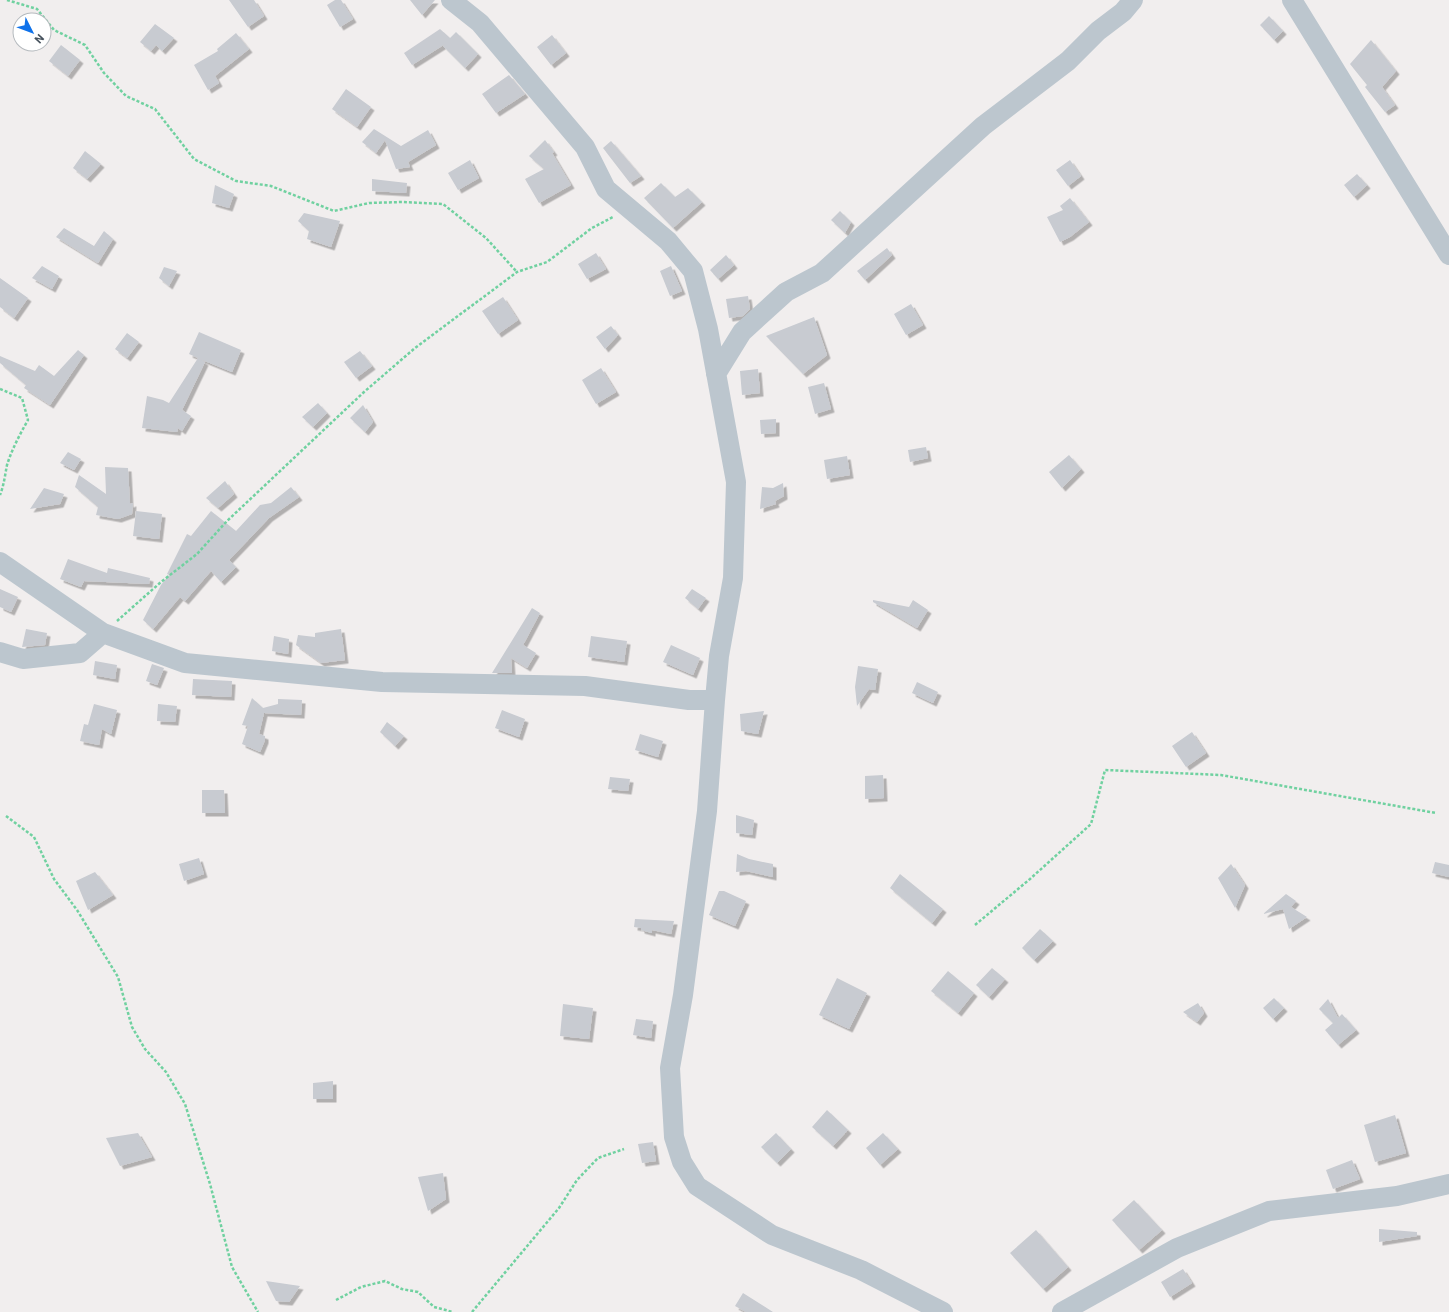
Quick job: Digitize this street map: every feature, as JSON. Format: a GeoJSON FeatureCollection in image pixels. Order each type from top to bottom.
{"type":"FeatureCollection","features":[{"type":"Feature","properties":{"kind":"street"},"geometry":{"type":"LineString","coordinates":[[451,0],[480,23],[585,147],[606,189],[668,241],[693,271],[708,329],[736,482],[733,578],[719,656],[707,811],[682,995],[670,1068],[674,1137],[682,1162],[697,1186],[772,1235],[861,1270],[942,1312]]}},
{"type":"Feature","properties":{"kind":"street"},"geometry":{"type":"LineString","coordinates":[[716,374],[742,332],[786,292],[822,273],[983,126],[1068,61],[1134,0]]}},
{"type":"Feature","properties":{"kind":"street"},"geometry":{"type":"LineString","coordinates":[[1292,0],[1449,255]]}},
{"type":"Feature","properties":{"kind":"street"},"geometry":{"type":"LineString","coordinates":[[0,562],[103,633],[185,663],[382,682],[585,686],[689,700],[715,700]]}},
{"type":"Feature","properties":{"kind":"street"},"geometry":{"type":"LineString","coordinates":[[0,652],[23,659],[80,653],[103,633]]}},
{"type":"Feature","properties":{"kind":"street"},"geometry":{"type":"LineString","coordinates":[[1062,1312],[1177,1248],[1269,1211],[1397,1196],[1449,1184]]}},
{"type":"Feature","properties":{"kind":"path"},"geometry":{"type":"LineString","coordinates":[[7,0],[38,9],[54,30],[85,45],[104,73],[126,96],[155,109],[194,159],[236,181],[271,186],[334,211],[368,203],[403,202],[443,204],[486,238],[516,272]]}},
{"type":"Feature","properties":{"kind":"path"},"geometry":{"type":"LineString","coordinates":[[103,633],[161,582],[198,554],[227,521],[364,392],[415,348],[516,272],[547,262],[592,228],[630,209]]}},
{"type":"Feature","properties":{"kind":"path"},"geometry":{"type":"LineString","coordinates":[[0,389],[22,398],[28,420],[15,445],[7,465],[4,486],[0,495]]}},
{"type":"Feature","properties":{"kind":"path"},"geometry":{"type":"LineString","coordinates":[[975,925],[1030,879],[1091,824],[1105,770],[1221,775],[1436,813]]}},
{"type":"Feature","properties":{"kind":"path"},"geometry":{"type":"LineString","coordinates":[[6,816],[34,837],[54,879],[77,910],[118,977],[132,1027],[145,1049],[166,1072],[185,1104],[210,1184],[232,1267],[258,1312]]}},
{"type":"Feature","properties":{"kind":"path"},"geometry":{"type":"LineString","coordinates":[[472,1312],[560,1208],[577,1180],[598,1158],[624,1149]]}},
{"type":"Feature","properties":{"kind":"path"},"geometry":{"type":"LineString","coordinates":[[336,1300],[361,1286],[385,1281],[402,1289],[418,1292],[434,1307],[453,1312]]}},
{"type":"Feature","properties":{"kind":"building"},"geometry":{"type":"Polygon","coordinates":[[[229,0],[254,0],[264,16],[248,27],[229,0]]]}},
{"type":"Feature","properties":{"kind":"building"},"geometry":{"type":"Polygon","coordinates":[[[335,0],[341,0],[353,19],[340,27],[327,5],[335,0]]]}},
{"type":"Feature","properties":{"kind":"building"},"geometry":{"type":"Polygon","coordinates":[[[410,0],[435,0],[422,15],[410,0]]]}},
{"type":"Feature","properties":{"kind":"building"},"geometry":{"type":"Polygon","coordinates":[[[1269,16],[1283,31],[1274,40],[1260,25],[1269,16]]]}},
{"type":"Feature","properties":{"kind":"building"},"geometry":{"type":"Polygon","coordinates":[[[155,24],[174,38],[162,51],[156,45],[151,51],[140,42],[155,24]]]}},
{"type":"Feature","properties":{"kind":"building"},"geometry":{"type":"Polygon","coordinates":[[[440,29],[450,38],[456,32],[478,54],[465,68],[443,46],[445,44],[412,65],[404,53],[440,29]]]}},
{"type":"Feature","properties":{"kind":"building"},"geometry":{"type":"Polygon","coordinates":[[[236,33],[249,49],[215,76],[219,83],[208,90],[194,65],[218,51],[217,49],[236,33]]]}},
{"type":"Feature","properties":{"kind":"building"},"geometry":{"type":"Polygon","coordinates":[[[552,35],[566,53],[551,65],[537,47],[552,35]]]}},
{"type":"Feature","properties":{"kind":"building"},"geometry":{"type":"Polygon","coordinates":[[[1371,40],[1396,71],[1382,87],[1395,105],[1385,112],[1365,87],[1367,85],[1350,64],[1371,40]]]}},
{"type":"Feature","properties":{"kind":"building"},"geometry":{"type":"Polygon","coordinates":[[[61,45],[80,60],[68,76],[49,61],[61,45]]]}},
{"type":"Feature","properties":{"kind":"building"},"geometry":{"type":"Polygon","coordinates":[[[509,75],[525,94],[496,113],[482,94],[509,75]]]}},
{"type":"Feature","properties":{"kind":"building"},"geometry":{"type":"Polygon","coordinates":[[[346,89],[371,107],[357,127],[332,109],[346,89]]]}},
{"type":"Feature","properties":{"kind":"building"},"geometry":{"type":"Polygon","coordinates":[[[374,129],[401,146],[428,130],[436,145],[408,162],[410,167],[396,169],[385,140],[376,153],[362,142],[374,129]]]}},
{"type":"Feature","properties":{"kind":"building"},"geometry":{"type":"Polygon","coordinates":[[[545,140],[554,152],[552,153],[571,185],[539,203],[525,179],[544,169],[529,156],[545,140]]]}},
{"type":"Feature","properties":{"kind":"building"},"geometry":{"type":"Polygon","coordinates":[[[611,141],[641,176],[630,183],[603,148],[611,141]]]}},
{"type":"Feature","properties":{"kind":"building"},"geometry":{"type":"Polygon","coordinates":[[[85,151],[101,164],[87,179],[73,168],[85,151]]]}},
{"type":"Feature","properties":{"kind":"building"},"geometry":{"type":"Polygon","coordinates":[[[470,160],[479,178],[458,190],[448,173],[470,160]]]}},
{"type":"Feature","properties":{"kind":"building"},"geometry":{"type":"Polygon","coordinates":[[[1070,160],[1081,176],[1068,186],[1056,170],[1070,160]]]}},
{"type":"Feature","properties":{"kind":"building"},"geometry":{"type":"Polygon","coordinates":[[[1357,174],[1367,185],[1354,197],[1344,185],[1357,174]]]}},
{"type":"Feature","properties":{"kind":"building"},"geometry":{"type":"Polygon","coordinates":[[[372,179],[407,183],[406,193],[372,191],[372,179]]]}},
{"type":"Feature","properties":{"kind":"building"},"geometry":{"type":"Polygon","coordinates":[[[661,183],[675,197],[688,188],[702,202],[673,228],[644,198],[661,183]]]}},
{"type":"Feature","properties":{"kind":"building"},"geometry":{"type":"Polygon","coordinates":[[[215,185],[234,194],[229,208],[212,203],[215,185]]]}},
{"type":"Feature","properties":{"kind":"building"},"geometry":{"type":"Polygon","coordinates":[[[1070,198],[1089,222],[1070,237],[1060,242],[1047,217],[1063,210],[1060,206],[1070,198]]]}},
{"type":"Feature","properties":{"kind":"building"},"geometry":{"type":"Polygon","coordinates":[[[840,211],[851,222],[845,233],[831,220],[840,211]]]}},
{"type":"Feature","properties":{"kind":"building"},"geometry":{"type":"Polygon","coordinates":[[[304,213],[340,221],[331,247],[307,239],[309,231],[298,221],[304,213]]]}},
{"type":"Feature","properties":{"kind":"building"},"geometry":{"type":"Polygon","coordinates":[[[64,228],[94,246],[104,231],[113,239],[98,263],[56,237],[64,228]]]}},
{"type":"Feature","properties":{"kind":"building"},"geometry":{"type":"Polygon","coordinates":[[[887,248],[892,255],[865,280],[857,271],[887,248]]]}},
{"type":"Feature","properties":{"kind":"building"},"geometry":{"type":"Polygon","coordinates":[[[596,253],[606,269],[587,279],[578,264],[596,253]]]}},
{"type":"Feature","properties":{"kind":"building"},"geometry":{"type":"Polygon","coordinates":[[[726,255],[734,265],[718,279],[710,270],[726,255]]]}},
{"type":"Feature","properties":{"kind":"building"},"geometry":{"type":"Polygon","coordinates":[[[42,266],[59,276],[52,289],[32,278],[42,266]]]}},
{"type":"Feature","properties":{"kind":"building"},"geometry":{"type":"Polygon","coordinates":[[[671,266],[682,291],[670,296],[660,271],[671,266]]]}},
{"type":"Feature","properties":{"kind":"building"},"geometry":{"type":"Polygon","coordinates":[[[164,267],[177,271],[169,286],[159,278],[164,267]]]}},
{"type":"Feature","properties":{"kind":"building"},"geometry":{"type":"Polygon","coordinates":[[[0,278],[28,298],[14,318],[0,307],[0,278]]]}},
{"type":"Feature","properties":{"kind":"building"},"geometry":{"type":"Polygon","coordinates":[[[748,296],[750,309],[743,316],[729,318],[726,299],[748,296]]]}},
{"type":"Feature","properties":{"kind":"building"},"geometry":{"type":"Polygon","coordinates":[[[503,297],[518,320],[498,334],[482,311],[503,297]]]}},
{"type":"Feature","properties":{"kind":"building"},"geometry":{"type":"Polygon","coordinates":[[[911,304],[923,325],[906,335],[894,314],[911,304]]]}},
{"type":"Feature","properties":{"kind":"building"},"geometry":{"type":"Polygon","coordinates":[[[814,317],[827,355],[803,374],[766,336],[814,317]]]}},
{"type":"Feature","properties":{"kind":"building"},"geometry":{"type":"Polygon","coordinates":[[[611,326],[618,335],[605,349],[596,337],[611,326]]]}},
{"type":"Feature","properties":{"kind":"building"},"geometry":{"type":"Polygon","coordinates":[[[199,332],[241,350],[232,372],[200,359],[205,362],[182,410],[191,416],[182,431],[178,428],[177,432],[142,428],[147,396],[169,403],[198,358],[189,354],[199,332]]]}},
{"type":"Feature","properties":{"kind":"building"},"geometry":{"type":"Polygon","coordinates":[[[127,333],[139,342],[127,358],[115,349],[127,333]]]}},
{"type":"Feature","properties":{"kind":"building"},"geometry":{"type":"Polygon","coordinates":[[[78,350],[84,355],[50,405],[24,388],[26,385],[0,363],[0,356],[35,371],[39,365],[54,376],[78,350]]]}},
{"type":"Feature","properties":{"kind":"building"},"geometry":{"type":"Polygon","coordinates":[[[360,351],[372,366],[356,378],[344,362],[360,351]]]}},
{"type":"Feature","properties":{"kind":"building"},"geometry":{"type":"Polygon","coordinates":[[[601,368],[616,392],[596,404],[582,380],[601,368]]]}},
{"type":"Feature","properties":{"kind":"building"},"geometry":{"type":"Polygon","coordinates":[[[758,369],[760,393],[742,395],[740,371],[758,369]]]}},
{"type":"Feature","properties":{"kind":"building"},"geometry":{"type":"Polygon","coordinates":[[[824,383],[831,409],[815,414],[808,387],[824,383]]]}},
{"type":"Feature","properties":{"kind":"building"},"geometry":{"type":"Polygon","coordinates":[[[318,403],[327,413],[313,427],[302,417],[318,403]]]}},
{"type":"Feature","properties":{"kind":"building"},"geometry":{"type":"Polygon","coordinates":[[[363,405],[373,422],[365,432],[350,418],[363,405]]]}},
{"type":"Feature","properties":{"kind":"building"},"geometry":{"type":"Polygon","coordinates":[[[776,419],[776,433],[761,434],[760,420],[776,419]]]}},
{"type":"Feature","properties":{"kind":"building"},"geometry":{"type":"Polygon","coordinates":[[[926,447],[928,458],[910,462],[908,450],[926,447]]]}},
{"type":"Feature","properties":{"kind":"building"},"geometry":{"type":"Polygon","coordinates":[[[68,452],[81,459],[74,470],[60,463],[68,452]]]}},
{"type":"Feature","properties":{"kind":"building"},"geometry":{"type":"Polygon","coordinates":[[[1069,455],[1081,469],[1062,488],[1049,472],[1069,455]]]}},
{"type":"Feature","properties":{"kind":"building"},"geometry":{"type":"Polygon","coordinates":[[[847,456],[850,475],[827,479],[824,460],[847,456]]]}},
{"type":"Feature","properties":{"kind":"building"},"geometry":{"type":"Polygon","coordinates":[[[105,467],[128,468],[130,504],[133,503],[132,514],[118,519],[96,515],[98,507],[75,487],[79,475],[106,494],[105,467]]]}},
{"type":"Feature","properties":{"kind":"building"},"geometry":{"type":"Polygon","coordinates":[[[225,481],[234,494],[218,508],[206,498],[225,481]]]}},
{"type":"Feature","properties":{"kind":"building"},"geometry":{"type":"Polygon","coordinates":[[[783,483],[784,496],[775,501],[776,504],[760,509],[762,487],[773,488],[783,483]]]}},
{"type":"Feature","properties":{"kind":"building"},"geometry":{"type":"Polygon","coordinates":[[[291,487],[299,497],[269,518],[229,560],[236,567],[221,582],[211,571],[185,601],[180,597],[153,629],[143,620],[161,585],[169,575],[167,574],[187,534],[191,536],[211,511],[236,531],[260,505],[271,503],[291,487]]]}},
{"type":"Feature","properties":{"kind":"building"},"geometry":{"type":"Polygon","coordinates":[[[44,488],[64,494],[60,504],[30,509],[44,488]]]}},
{"type":"Feature","properties":{"kind":"building"},"geometry":{"type":"Polygon","coordinates":[[[136,511],[162,514],[159,539],[133,536],[136,511]]]}},
{"type":"Feature","properties":{"kind":"building"},"geometry":{"type":"Polygon","coordinates":[[[68,559],[107,573],[108,568],[150,578],[149,584],[84,581],[81,587],[60,579],[68,559]]]}},
{"type":"Feature","properties":{"kind":"building"},"geometry":{"type":"Polygon","coordinates":[[[0,589],[18,597],[11,612],[0,607],[0,589]]]}},
{"type":"Feature","properties":{"kind":"building"},"geometry":{"type":"Polygon","coordinates":[[[692,589],[706,598],[698,609],[685,598],[692,589]]]}},
{"type":"Feature","properties":{"kind":"building"},"geometry":{"type":"Polygon","coordinates":[[[873,600],[909,607],[913,600],[928,610],[917,628],[873,602],[873,600]]]}},
{"type":"Feature","properties":{"kind":"building"},"geometry":{"type":"Polygon","coordinates":[[[532,608],[540,613],[523,645],[536,653],[527,668],[511,658],[512,673],[492,673],[532,608]]]}},
{"type":"Feature","properties":{"kind":"building"},"geometry":{"type":"Polygon","coordinates":[[[26,629],[47,633],[45,645],[22,647],[26,629]]]}},
{"type":"Feature","properties":{"kind":"building"},"geometry":{"type":"Polygon","coordinates":[[[341,629],[345,660],[321,663],[296,645],[298,635],[315,637],[315,633],[341,629]]]}},
{"type":"Feature","properties":{"kind":"building"},"geometry":{"type":"Polygon","coordinates":[[[274,636],[289,639],[288,654],[272,651],[274,636]]]}},
{"type":"Feature","properties":{"kind":"building"},"geometry":{"type":"Polygon","coordinates":[[[591,636],[627,641],[624,662],[588,657],[591,636]]]}},
{"type":"Feature","properties":{"kind":"building"},"geometry":{"type":"Polygon","coordinates":[[[671,645],[700,658],[693,675],[663,662],[671,645]]]}},
{"type":"Feature","properties":{"kind":"building"},"geometry":{"type":"Polygon","coordinates":[[[95,661],[117,665],[115,679],[93,675],[95,661]]]}},
{"type":"Feature","properties":{"kind":"building"},"geometry":{"type":"Polygon","coordinates":[[[152,664],[164,668],[157,685],[146,681],[152,664]]]}},
{"type":"Feature","properties":{"kind":"building"},"geometry":{"type":"Polygon","coordinates":[[[858,666],[878,669],[875,690],[869,689],[857,706],[855,687],[858,666]]]}},
{"type":"Feature","properties":{"kind":"building"},"geometry":{"type":"Polygon","coordinates":[[[193,679],[232,681],[231,697],[192,695],[193,679]]]}},
{"type":"Feature","properties":{"kind":"building"},"geometry":{"type":"Polygon","coordinates":[[[917,682],[938,692],[933,703],[912,693],[917,682]]]}},
{"type":"Feature","properties":{"kind":"building"},"geometry":{"type":"Polygon","coordinates":[[[252,698],[263,708],[278,704],[278,699],[302,700],[301,715],[264,713],[259,734],[265,736],[265,740],[260,752],[242,744],[248,726],[242,725],[252,698]]]}},
{"type":"Feature","properties":{"kind":"building"},"geometry":{"type":"Polygon","coordinates":[[[94,704],[117,710],[111,734],[102,729],[99,745],[80,741],[84,724],[88,725],[94,704]]]}},
{"type":"Feature","properties":{"kind":"building"},"geometry":{"type":"Polygon","coordinates":[[[158,704],[177,706],[175,722],[157,721],[158,704]]]}},
{"type":"Feature","properties":{"kind":"building"},"geometry":{"type":"Polygon","coordinates":[[[502,710],[525,719],[519,737],[495,728],[502,710]]]}},
{"type":"Feature","properties":{"kind":"building"},"geometry":{"type":"Polygon","coordinates":[[[764,711],[758,734],[741,731],[740,714],[764,711]]]}},
{"type":"Feature","properties":{"kind":"building"},"geometry":{"type":"Polygon","coordinates":[[[387,722],[404,736],[395,746],[380,732],[387,722]]]}},
{"type":"Feature","properties":{"kind":"building"},"geometry":{"type":"Polygon","coordinates":[[[1192,732],[1206,753],[1186,767],[1172,746],[1192,732]]]}},
{"type":"Feature","properties":{"kind":"building"},"geometry":{"type":"Polygon","coordinates":[[[640,734],[663,741],[658,757],[635,750],[640,734]]]}},
{"type":"Feature","properties":{"kind":"building"},"geometry":{"type":"Polygon","coordinates":[[[883,775],[884,798],[865,799],[865,776],[883,775]]]}},
{"type":"Feature","properties":{"kind":"building"},"geometry":{"type":"Polygon","coordinates":[[[610,777],[630,779],[628,791],[608,789],[610,777]]]}},
{"type":"Feature","properties":{"kind":"building"},"geometry":{"type":"Polygon","coordinates":[[[202,790],[224,790],[225,813],[202,813],[202,790]]]}},
{"type":"Feature","properties":{"kind":"building"},"geometry":{"type":"Polygon","coordinates":[[[736,815],[754,820],[752,835],[736,833],[736,815]]]}},
{"type":"Feature","properties":{"kind":"building"},"geometry":{"type":"Polygon","coordinates":[[[737,854],[749,859],[773,864],[773,877],[746,871],[736,872],[737,854]]]}},
{"type":"Feature","properties":{"kind":"building"},"geometry":{"type":"Polygon","coordinates":[[[199,858],[204,874],[184,881],[179,864],[199,858]]]}},
{"type":"Feature","properties":{"kind":"building"},"geometry":{"type":"Polygon","coordinates":[[[1435,862],[1449,865],[1449,877],[1432,873],[1435,862]]]}},
{"type":"Feature","properties":{"kind":"building"},"geometry":{"type":"Polygon","coordinates":[[[1231,864],[1245,885],[1235,908],[1218,878],[1231,864]]]}},
{"type":"Feature","properties":{"kind":"building"},"geometry":{"type":"Polygon","coordinates":[[[95,872],[113,895],[88,910],[76,881],[95,872]]]}},
{"type":"Feature","properties":{"kind":"building"},"geometry":{"type":"Polygon","coordinates":[[[900,874],[943,909],[932,923],[890,888],[900,874]]]}},
{"type":"Feature","properties":{"kind":"building"},"geometry":{"type":"Polygon","coordinates":[[[719,891],[724,891],[746,901],[735,926],[709,915],[719,891]]]}},
{"type":"Feature","properties":{"kind":"building"},"geometry":{"type":"Polygon","coordinates":[[[1286,894],[1296,901],[1291,907],[1307,917],[1289,929],[1283,909],[1263,914],[1286,894]]]}},
{"type":"Feature","properties":{"kind":"building"},"geometry":{"type":"Polygon","coordinates":[[[635,919],[674,921],[671,934],[652,930],[652,933],[641,930],[641,928],[634,927],[635,919]]]}},
{"type":"Feature","properties":{"kind":"building"},"geometry":{"type":"Polygon","coordinates":[[[1040,929],[1053,941],[1034,960],[1022,948],[1040,929]]]}},
{"type":"Feature","properties":{"kind":"building"},"geometry":{"type":"Polygon","coordinates":[[[992,968],[1005,979],[989,997],[976,985],[992,968]]]}},
{"type":"Feature","properties":{"kind":"building"},"geometry":{"type":"Polygon","coordinates":[[[948,971],[974,993],[958,1013],[931,991],[948,971]]]}},
{"type":"Feature","properties":{"kind":"building"},"geometry":{"type":"Polygon","coordinates":[[[837,978],[867,993],[849,1029],[819,1015],[837,978]]]}},
{"type":"Feature","properties":{"kind":"building"},"geometry":{"type":"Polygon","coordinates":[[[1274,998],[1284,1008],[1273,1019],[1263,1008],[1274,998]]]}},
{"type":"Feature","properties":{"kind":"building"},"geometry":{"type":"Polygon","coordinates":[[[1328,999],[1338,1018],[1342,1014],[1356,1030],[1338,1045],[1325,1030],[1333,1023],[1319,1009],[1328,999]]]}},
{"type":"Feature","properties":{"kind":"building"},"geometry":{"type":"Polygon","coordinates":[[[1198,1003],[1204,1013],[1197,1022],[1183,1012],[1198,1003]]]}},
{"type":"Feature","properties":{"kind":"building"},"geometry":{"type":"Polygon","coordinates":[[[563,1004],[593,1008],[589,1039],[560,1036],[563,1004]]]}},
{"type":"Feature","properties":{"kind":"building"},"geometry":{"type":"Polygon","coordinates":[[[636,1019],[653,1021],[651,1038],[633,1035],[636,1019]]]}},
{"type":"Feature","properties":{"kind":"building"},"geometry":{"type":"Polygon","coordinates":[[[333,1081],[333,1099],[313,1099],[313,1083],[333,1081]]]}},
{"type":"Feature","properties":{"kind":"building"},"geometry":{"type":"Polygon","coordinates":[[[827,1110],[848,1130],[833,1146],[812,1127],[827,1110]]]}},
{"type":"Feature","properties":{"kind":"building"},"geometry":{"type":"Polygon","coordinates":[[[1395,1115],[1406,1153],[1375,1162],[1364,1125],[1395,1115]]]}},
{"type":"Feature","properties":{"kind":"building"},"geometry":{"type":"Polygon","coordinates":[[[138,1133],[152,1157],[120,1166],[106,1138],[138,1133]]]}},
{"type":"Feature","properties":{"kind":"building"},"geometry":{"type":"Polygon","coordinates":[[[776,1133],[791,1149],[777,1163],[761,1147],[776,1133]]]}},
{"type":"Feature","properties":{"kind":"building"},"geometry":{"type":"Polygon","coordinates":[[[883,1133],[898,1149],[880,1165],[866,1148],[883,1133]]]}},
{"type":"Feature","properties":{"kind":"building"},"geometry":{"type":"Polygon","coordinates":[[[653,1142],[656,1161],[642,1163],[638,1144],[653,1142]]]}},
{"type":"Feature","properties":{"kind":"building"},"geometry":{"type":"Polygon","coordinates":[[[1352,1160],[1360,1179],[1333,1189],[1326,1170],[1352,1160]]]}},
{"type":"Feature","properties":{"kind":"building"},"geometry":{"type":"Polygon","coordinates":[[[443,1173],[446,1199],[428,1211],[418,1177],[443,1173]]]}},
{"type":"Feature","properties":{"kind":"building"},"geometry":{"type":"Polygon","coordinates":[[[1134,1200],[1162,1230],[1139,1250],[1112,1220],[1134,1200]]]}},
{"type":"Feature","properties":{"kind":"building"},"geometry":{"type":"Polygon","coordinates":[[[1379,1229],[1417,1232],[1417,1236],[1379,1242],[1379,1229]]]}},
{"type":"Feature","properties":{"kind":"building"},"geometry":{"type":"Polygon","coordinates":[[[1036,1230],[1068,1267],[1043,1289],[1010,1253],[1036,1230]]]}},
{"type":"Feature","properties":{"kind":"building"},"geometry":{"type":"Polygon","coordinates":[[[1183,1269],[1192,1283],[1170,1297],[1161,1282],[1183,1269]]]}},
{"type":"Feature","properties":{"kind":"building"},"geometry":{"type":"Polygon","coordinates":[[[266,1281],[300,1286],[289,1302],[276,1301],[266,1281]]]}},
{"type":"Feature","properties":{"kind":"building"},"geometry":{"type":"Polygon","coordinates":[[[743,1293],[773,1312],[746,1312],[735,1306],[743,1293]]]}}]}
